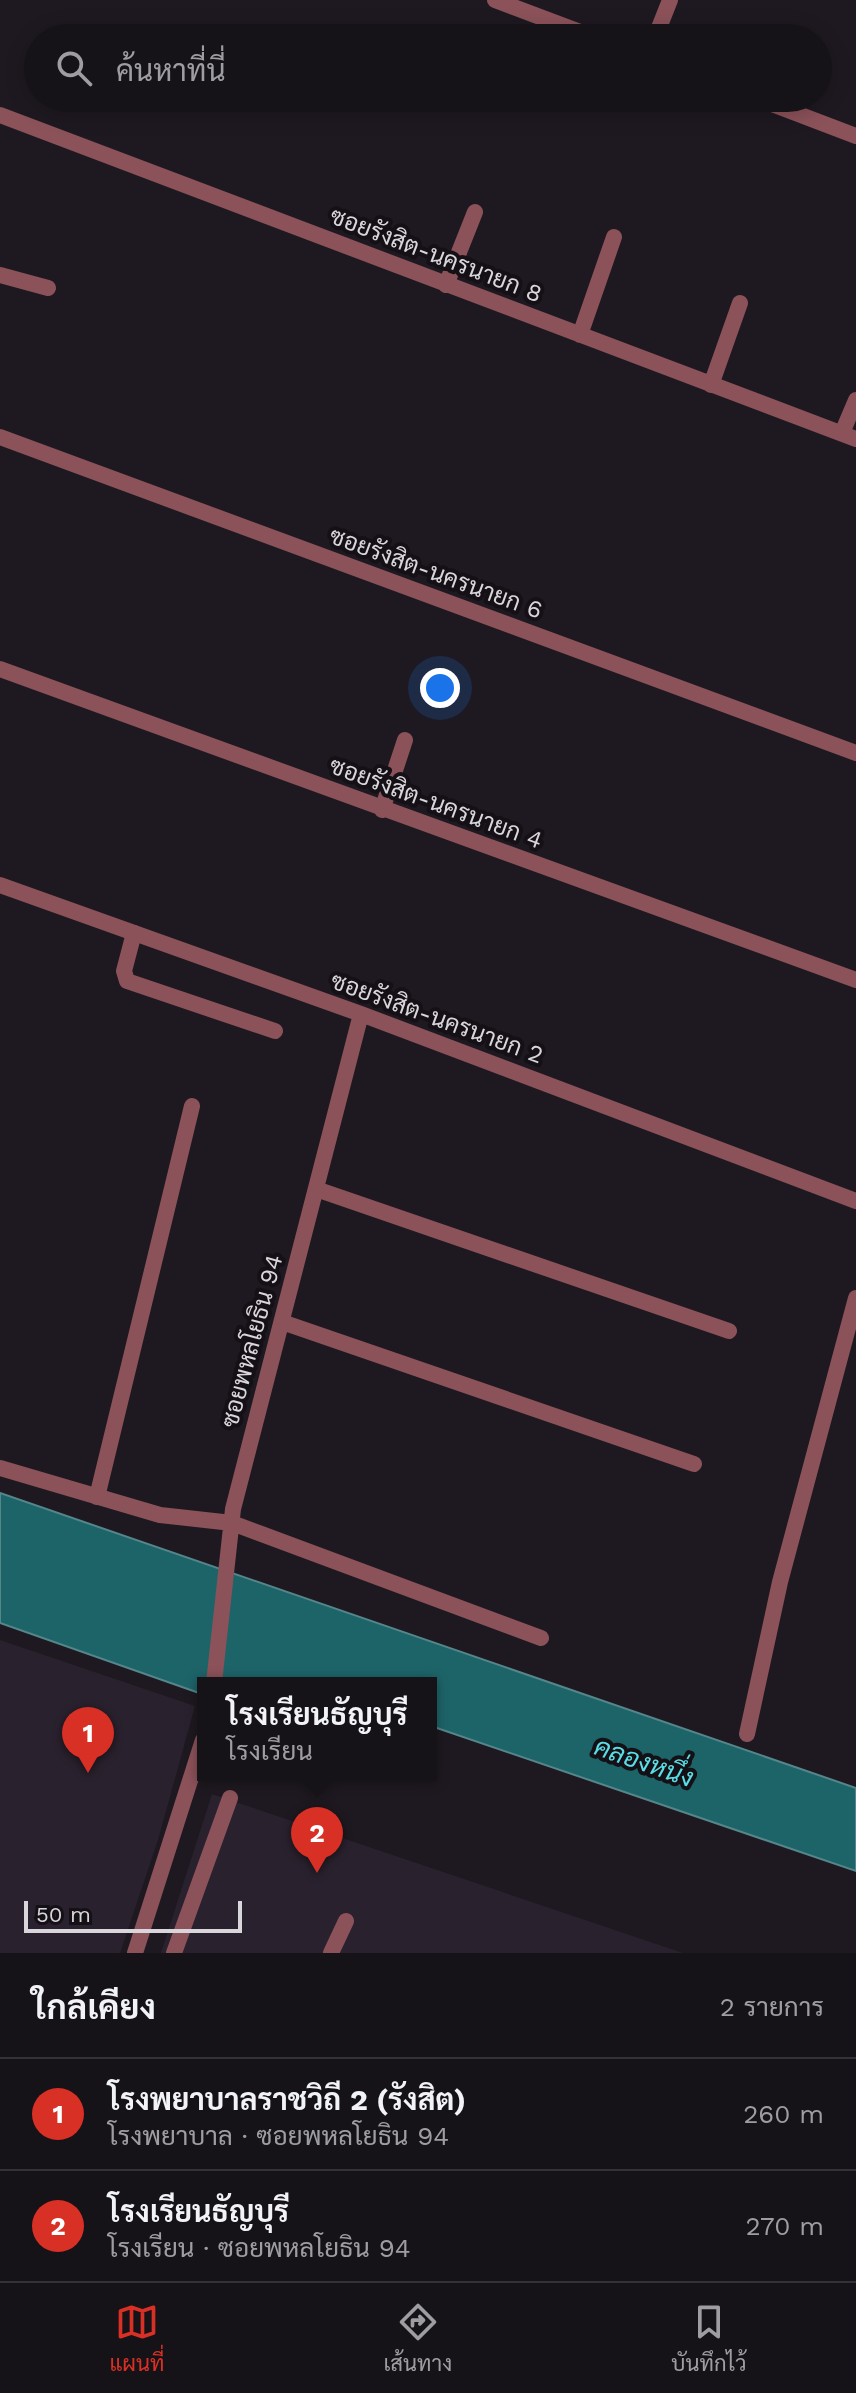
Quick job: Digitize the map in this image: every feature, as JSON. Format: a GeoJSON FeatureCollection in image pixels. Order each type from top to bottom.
{"type":"FeatureCollection","features":[{"type":"Feature","properties":{"kind":"street"},"geometry":{"type":"LineString","coordinates":[[495,0],[528,6],[566,24]]}},
{"type":"Feature","properties":{"kind":"street"},"geometry":{"type":"LineString","coordinates":[[661,24],[670,0]]}},
{"type":"Feature","properties":{"kind":"street"},"geometry":{"type":"LineString","coordinates":[[793,112],[856,136]]}},
{"type":"Feature","properties":{"kind":"street","name":"ซอยรังสิต-นครนายก 8"},"geometry":{"type":"LineString","coordinates":[[0,115],[849,436]]}},
{"type":"Feature","properties":{"kind":"street"},"geometry":{"type":"LineString","coordinates":[[446,285],[475,212]]}},
{"type":"Feature","properties":{"kind":"street"},"geometry":{"type":"LineString","coordinates":[[580,335],[614,237]]}},
{"type":"Feature","properties":{"kind":"street"},"geometry":{"type":"LineString","coordinates":[[0,275],[48,288]]}},
{"type":"Feature","properties":{"kind":"street"},"geometry":{"type":"LineString","coordinates":[[711,385],[740,303]]}},
{"type":"Feature","properties":{"kind":"street"},"geometry":{"type":"LineString","coordinates":[[849,436],[856,400]]}},
{"type":"Feature","properties":{"kind":"street","name":"ซอยรังสิต-นครนายก 6"},"geometry":{"type":"LineString","coordinates":[[0,437],[856,753]]}},
{"type":"Feature","properties":{"kind":"street","name":"ซอยรังสิต-นครนายก 4"},"geometry":{"type":"LineString","coordinates":[[0,669],[856,980]]}},
{"type":"Feature","properties":{"kind":"street"},"geometry":{"type":"LineString","coordinates":[[382,810],[405,740]]}},
{"type":"Feature","properties":{"kind":"street","name":"ซอยรังสิต-นครนายก 2"},"geometry":{"type":"LineString","coordinates":[[0,885],[361,1014],[856,1201]]}},
{"type":"Feature","properties":{"kind":"street"},"geometry":{"type":"LineString","coordinates":[[134,933],[124,971],[127,981],[275,1031]]}},
{"type":"Feature","properties":{"kind":"street","name":"ซอยพหลโยธิน 94"},"geometry":{"type":"LineString","coordinates":[[215,1677],[233,1509],[361,1014]]}},
{"type":"Feature","properties":{"kind":"street"},"geometry":{"type":"LineString","coordinates":[[97,1497],[192,1106]]}},
{"type":"Feature","properties":{"kind":"street"},"geometry":{"type":"LineString","coordinates":[[316,1189],[729,1331]]}},
{"type":"Feature","properties":{"kind":"street"},"geometry":{"type":"LineString","coordinates":[[747,1734],[780,1582],[856,1298]]}},
{"type":"Feature","properties":{"kind":"street"},"geometry":{"type":"LineString","coordinates":[[282,1322],[694,1464]]}},
{"type":"Feature","properties":{"kind":"street"},"geometry":{"type":"LineString","coordinates":[[0,1468],[160,1515],[231,1531],[541,1638]]}},
{"type":"Feature","properties":{"kind":"street"},"geometry":{"type":"LineString","coordinates":[[135,1953],[197,1759]]}},
{"type":"Feature","properties":{"kind":"street"},"geometry":{"type":"LineString","coordinates":[[174,1953],[230,1798]]}},
{"type":"Feature","properties":{"kind":"street"},"geometry":{"type":"LineString","coordinates":[[331,1953],[346,1921]]}},
{"type":"Feature","properties":{"kind":"shaded area"},"geometry":{"type":"Polygon","coordinates":[[[0,1640],[195,1706],[158,1840],[120,1953],[0,1953],[0,1640]]]}},
{"type":"Feature","properties":{"kind":"shaded area"},"geometry":{"type":"Polygon","coordinates":[[[212,1794],[683,1953],[161,1953],[212,1794]]]}},
{"type":"Feature","properties":{"kind":"water","name":"คลองหนึ่ง"},"geometry":{"type":"Polygon","coordinates":[[[0,1493],[856,1788],[856,1871],[437,1728],[437,1677],[197,1677],[197,1692],[0,1623],[0,1493]]]}},
{"type":"Feature","properties":{"kind":"place","name":"โรงพยาบาลราชวิถี 2 (รังสิต)"},"geometry":{"type":"Point","coordinates":[88,1773]}},
{"type":"Feature","properties":{"kind":"place","name":"โรงเรียนธัญบุรี"},"geometry":{"type":"Point","coordinates":[317,1873]}}]}
